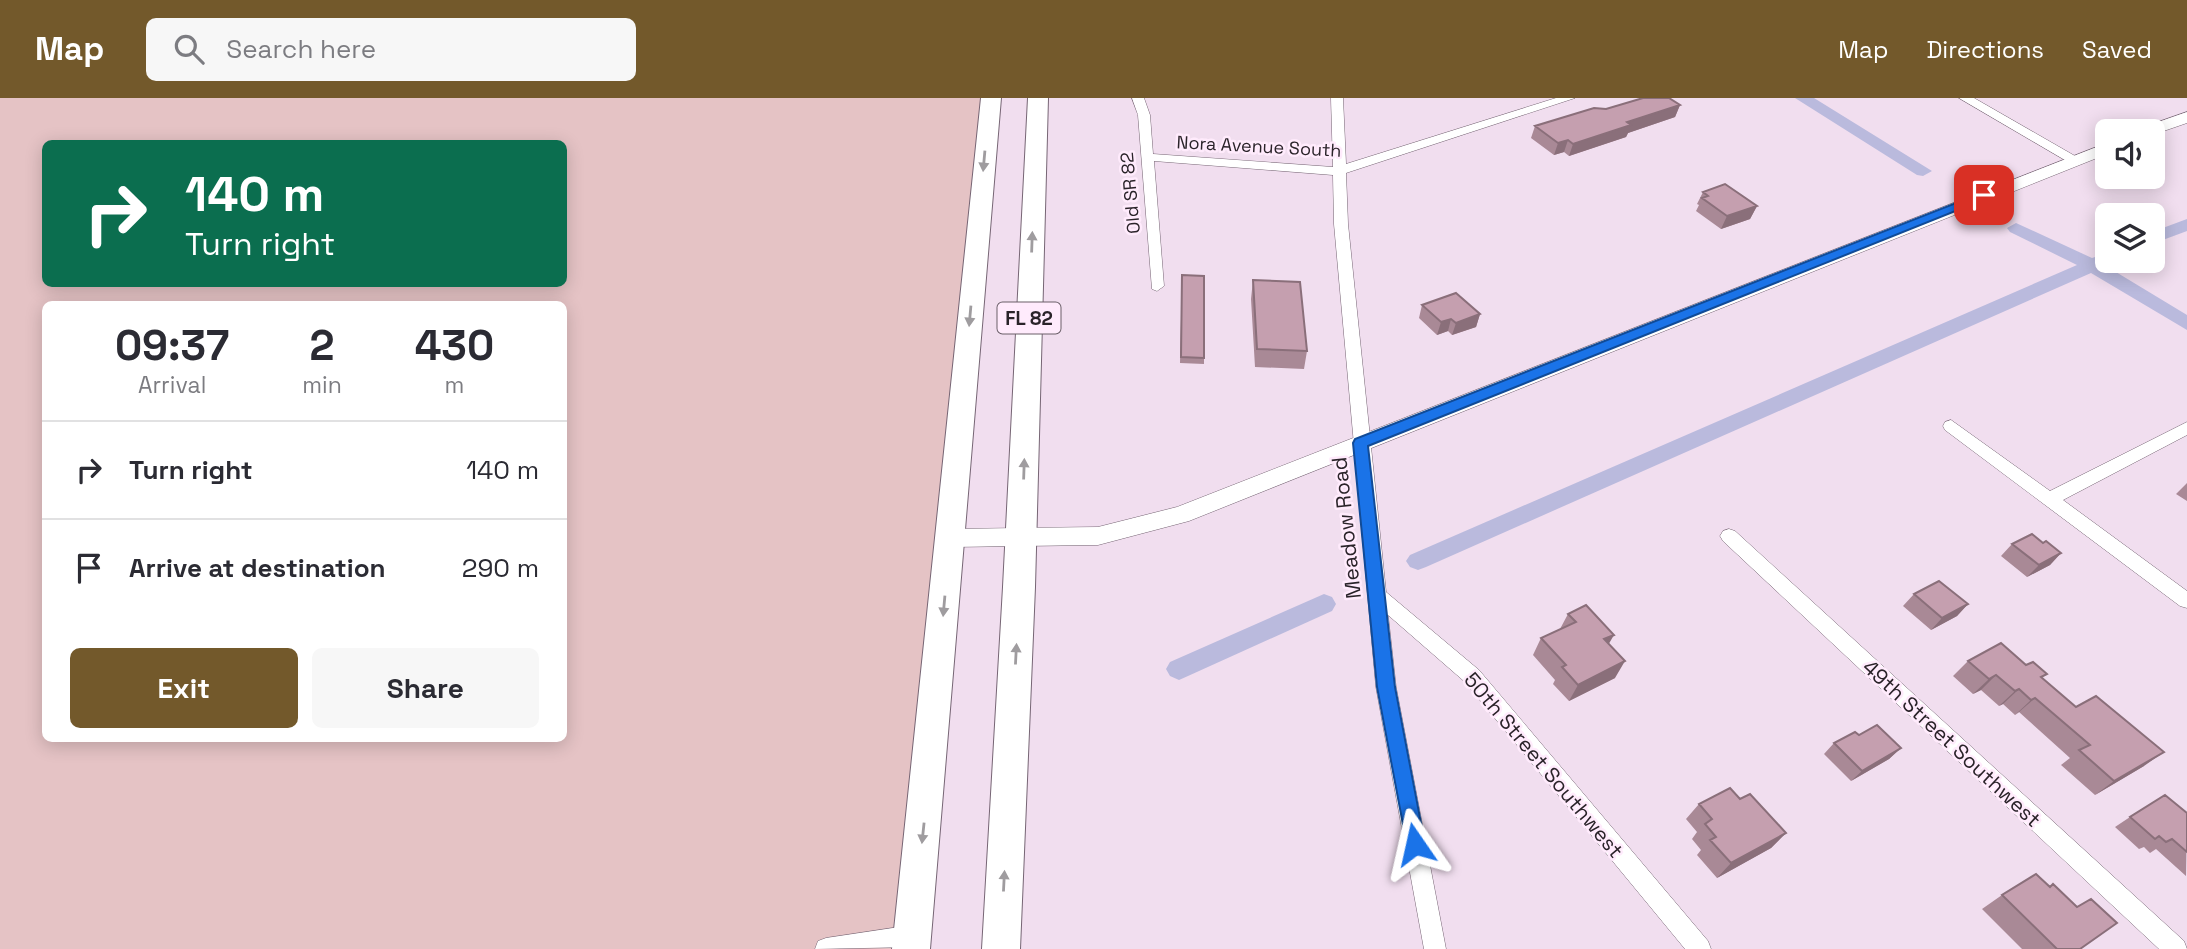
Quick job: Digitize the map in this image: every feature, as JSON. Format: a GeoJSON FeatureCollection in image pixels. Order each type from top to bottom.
{"type":"FeatureCollection","features":[{"type":"Feature","properties":{"kind":"highway","name":"FL 82"},"geometry":{"type":"LineString","coordinates":[[912,942],[990,98]]}},
{"type":"Feature","properties":{"kind":"highway","name":"FL 82"},"geometry":{"type":"LineString","coordinates":[[1001,949],[1038,98]]}},
{"type":"Feature","properties":{"kind":"street","name":"Old SR 82"},"geometry":{"type":"LineString","coordinates":[[1138,98],[1144,114],[1157,286]]}},
{"type":"Feature","properties":{"kind":"street","name":"Meadow Road"},"geometry":{"type":"LineString","coordinates":[[1337,98],[1338,171],[1349,313],[1362,421],[1360,443],[1386,687],[1435,949]]}},
{"type":"Feature","properties":{"kind":"street","name":"Nora Avenue South"},"geometry":{"type":"LineString","coordinates":[[1146,157],[1338,171],[1569,98]]}},
{"type":"Feature","properties":{"kind":"street"},"geometry":{"type":"LineString","coordinates":[[1965,98],[2075,160]]}},
{"type":"Feature","properties":{"kind":"street"},"geometry":{"type":"LineString","coordinates":[[2165,125],[2187,117]]}},
{"type":"Feature","properties":{"kind":"street"},"geometry":{"type":"LineString","coordinates":[[951,538],[1098,536],[1153,523],[2095,152]]}},
{"type":"Feature","properties":{"kind":"street"},"geometry":{"type":"LineString","coordinates":[[1951,426],[2187,601]]}},
{"type":"Feature","properties":{"kind":"street"},"geometry":{"type":"LineString","coordinates":[[2051,498],[2187,428]]}},
{"type":"Feature","properties":{"kind":"street","name":"49th Street Southwest"},"geometry":{"type":"LineString","coordinates":[[1728,536],[2176,949]]}},
{"type":"Feature","properties":{"kind":"street","name":"50th Street Southwest"},"geometry":{"type":"LineString","coordinates":[[1376,594],[1472,676],[1700,949]]}},
{"type":"Feature","properties":{"kind":"street"},"geometry":{"type":"LineString","coordinates":[[826,949],[912,942]]}},
{"type":"Feature","properties":{"kind":"shaded area"},"geometry":{"type":"Polygon","coordinates":[[[0,98],[981,98],[895,949],[0,949],[0,98]]]}},
{"type":"Feature","properties":{"kind":"building"},"geometry":{"type":"Polygon","coordinates":[[[1643,98],[1669,98],[1680,105],[1627,122],[1631,125],[1573,144],[1568,140],[1558,143],[1535,126],[1594,108],[1606,109],[1643,98]]]}},
{"type":"Feature","properties":{"kind":"building"},"geometry":{"type":"Polygon","coordinates":[[[1725,184],[1757,206],[1727,216],[1702,198],[1708,196],[1703,192],[1725,184]]]}},
{"type":"Feature","properties":{"kind":"building"},"geometry":{"type":"Polygon","coordinates":[[[1182,275],[1204,276],[1204,358],[1181,357],[1182,275]]]}},
{"type":"Feature","properties":{"kind":"building"},"geometry":{"type":"Polygon","coordinates":[[[1253,280],[1300,282],[1307,351],[1257,349],[1253,280]]]}},
{"type":"Feature","properties":{"kind":"building"},"geometry":{"type":"Polygon","coordinates":[[[1456,293],[1480,314],[1456,323],[1451,319],[1441,322],[1422,305],[1456,293]]]}},
{"type":"Feature","properties":{"kind":"building"},"geometry":{"type":"Polygon","coordinates":[[[2032,534],[2061,553],[2039,565],[2012,544],[2032,534]]]}},
{"type":"Feature","properties":{"kind":"building"},"geometry":{"type":"Polygon","coordinates":[[[1939,581],[1968,604],[1942,618],[1914,594],[1939,581]]]}},
{"type":"Feature","properties":{"kind":"building"},"geometry":{"type":"Polygon","coordinates":[[[1586,605],[1614,635],[1604,639],[1625,661],[1578,685],[1562,667],[1566,665],[1541,638],[1576,622],[1568,614],[1586,605]]]}},
{"type":"Feature","properties":{"kind":"building"},"geometry":{"type":"Polygon","coordinates":[[[2001,643],[2026,665],[2033,662],[2047,674],[2041,677],[2076,707],[2096,696],[2164,752],[2114,781],[2079,750],[2090,745],[2035,698],[2031,700],[2019,689],[2015,691],[1996,675],[1989,679],[1968,661],[2001,643]]]}},
{"type":"Feature","properties":{"kind":"building"},"geometry":{"type":"Polygon","coordinates":[[[1877,725],[1901,748],[1862,771],[1834,743],[1855,732],[1859,735],[1877,725]]]}},
{"type":"Feature","properties":{"kind":"building"},"geometry":{"type":"Polygon","coordinates":[[[1730,788],[1740,799],[1750,794],[1786,833],[1731,863],[1710,840],[1716,837],[1705,824],[1712,819],[1699,804],[1730,788]]]}},
{"type":"Feature","properties":{"kind":"building"},"geometry":{"type":"Polygon","coordinates":[[[2165,795],[2187,813],[2187,852],[2172,839],[2166,842],[2159,836],[2155,839],[2130,817],[2165,795]]]}},
{"type":"Feature","properties":{"kind":"building"},"geometry":{"type":"Polygon","coordinates":[[[2036,874],[2050,887],[2053,884],[2077,907],[2091,899],[2117,923],[2080,949],[2057,949],[2002,895],[2036,874]]]}},
{"type":"Feature","properties":{"kind":"waterway"},"geometry":{"type":"LineString","coordinates":[[1803,98],[1923,171]]}},
{"type":"Feature","properties":{"kind":"waterway"},"geometry":{"type":"LineString","coordinates":[[2165,233],[2187,224]]}},
{"type":"Feature","properties":{"kind":"waterway"},"geometry":{"type":"LineString","coordinates":[[2016,228],[2092,266]]}},
{"type":"Feature","properties":{"kind":"waterway"},"geometry":{"type":"LineString","coordinates":[[1418,561],[2092,266]]}},
{"type":"Feature","properties":{"kind":"waterway"},"geometry":{"type":"LineString","coordinates":[[2092,266],[2187,324]]}},
{"type":"Feature","properties":{"kind":"waterway"},"geometry":{"type":"LineString","coordinates":[[1179,669],[1324,604]]}},
{"type":"Feature","properties":{"kind":"route"},"geometry":{"type":"LineString","coordinates":[[1415,844],[1386,687],[1360,443],[1984,195]]}}]}
